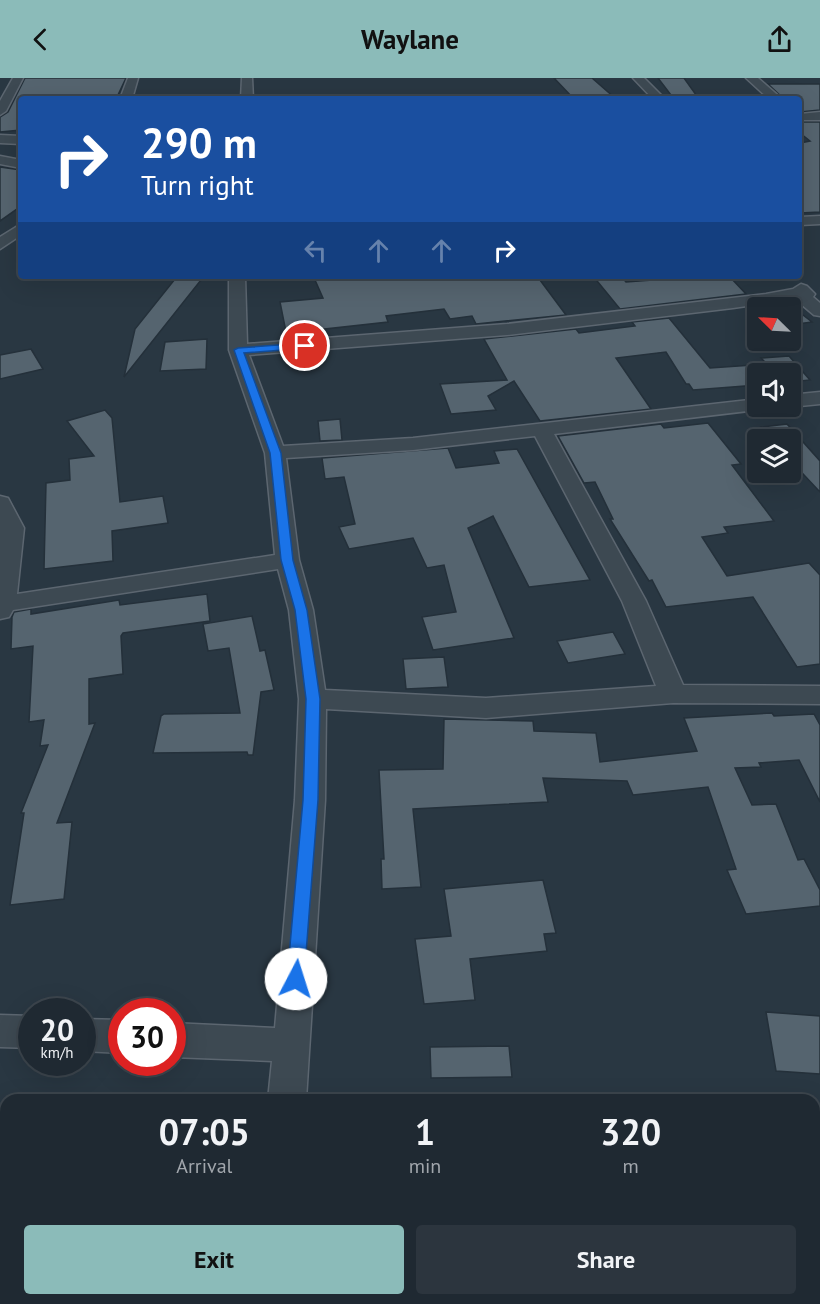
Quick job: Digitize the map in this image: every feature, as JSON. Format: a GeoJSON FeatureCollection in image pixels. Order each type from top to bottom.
{"type":"FeatureCollection","features":[{"type":"Feature","properties":{"kind":"street"},"geometry":{"type":"LineString","coordinates":[[0,111],[18,78]]}},
{"type":"Feature","properties":{"kind":"street"},"geometry":{"type":"LineString","coordinates":[[127,96],[133,78]]}},
{"type":"Feature","properties":{"kind":"street"},"geometry":{"type":"LineString","coordinates":[[247,78],[247,96]]}},
{"type":"Feature","properties":{"kind":"street"},"geometry":{"type":"LineString","coordinates":[[638,78],[656,96]]}},
{"type":"Feature","properties":{"kind":"street"},"geometry":{"type":"LineString","coordinates":[[752,78],[773,96]]}},
{"type":"Feature","properties":{"kind":"street"},"geometry":{"type":"LineString","coordinates":[[802,117],[820,116]]}},
{"type":"Feature","properties":{"kind":"street"},"geometry":{"type":"LineString","coordinates":[[0,139],[18,140]]}},
{"type":"Feature","properties":{"kind":"street"},"geometry":{"type":"LineString","coordinates":[[0,160],[18,163]]}},
{"type":"Feature","properties":{"kind":"street"},"geometry":{"type":"LineString","coordinates":[[802,221],[820,220]]}},
{"type":"Feature","properties":{"kind":"street"},"geometry":{"type":"LineString","coordinates":[[0,244],[18,230]]}},
{"type":"Feature","properties":{"kind":"street"},"geometry":{"type":"LineString","coordinates":[[237,279],[238,350],[275,453],[287,560],[301,610],[313,699],[310,800],[287,1094]]}},
{"type":"Feature","properties":{"kind":"street"},"geometry":{"type":"LineString","coordinates":[[790,279],[808,293],[820,311]]}},
{"type":"Feature","properties":{"kind":"street"},"geometry":{"type":"LineString","coordinates":[[238,350],[588,322],[749,303],[808,293]]}},
{"type":"Feature","properties":{"kind":"street"},"geometry":{"type":"LineString","coordinates":[[801,400],[820,398]]}},
{"type":"Feature","properties":{"kind":"street"},"geometry":{"type":"LineString","coordinates":[[275,453],[414,444],[747,406]]}},
{"type":"Feature","properties":{"kind":"street"},"geometry":{"type":"LineString","coordinates":[[542,428],[634,601],[672,694]]}},
{"type":"Feature","properties":{"kind":"street"},"geometry":{"type":"LineString","coordinates":[[0,503],[14,528],[2,607],[287,560]]}},
{"type":"Feature","properties":{"kind":"street"},"geometry":{"type":"LineString","coordinates":[[313,699],[486,708],[672,694],[820,694]]}},
{"type":"Feature","properties":{"kind":"street"},"geometry":{"type":"LineString","coordinates":[[0,1031],[18,1032]]}},
{"type":"Feature","properties":{"kind":"street"},"geometry":{"type":"LineString","coordinates":[[186,1041],[290,1046]]}},
{"type":"Feature","properties":{"kind":"building"},"geometry":{"type":"Polygon","coordinates":[[[25,78],[126,78],[117,96],[18,96],[18,130],[0,132],[0,117],[8,112],[25,78]]]}},
{"type":"Feature","properties":{"kind":"building"},"geometry":{"type":"Polygon","coordinates":[[[554,78],[592,78],[613,96],[571,96],[554,78]]]}},
{"type":"Feature","properties":{"kind":"building"},"geometry":{"type":"Polygon","coordinates":[[[658,78],[684,78],[697,96],[672,96],[658,78]]]}},
{"type":"Feature","properties":{"kind":"building"},"geometry":{"type":"Polygon","coordinates":[[[768,84],[820,84],[820,110],[802,112],[802,96],[781,96],[768,84]]]}},
{"type":"Feature","properties":{"kind":"building"},"geometry":{"type":"Polygon","coordinates":[[[802,122],[820,122],[820,212],[802,213],[802,143],[810,141],[802,135],[802,122]]]}},
{"type":"Feature","properties":{"kind":"building"},"geometry":{"type":"Polygon","coordinates":[[[0,167],[18,170],[18,208],[0,221],[0,167]]]}},
{"type":"Feature","properties":{"kind":"building"},"geometry":{"type":"Polygon","coordinates":[[[175,279],[201,280],[124,377],[135,329],[175,279]]]}},
{"type":"Feature","properties":{"kind":"building"},"geometry":{"type":"Polygon","coordinates":[[[539,279],[566,315],[476,324],[472,316],[450,319],[444,309],[386,316],[388,322],[307,331],[308,336],[287,337],[280,302],[323,298],[315,280],[539,279]]]}},
{"type":"Feature","properties":{"kind":"building"},"geometry":{"type":"Polygon","coordinates":[[[595,279],[624,279],[626,282],[667,279],[732,279],[746,294],[620,309],[595,279]]]}},
{"type":"Feature","properties":{"kind":"building"},"geometry":{"type":"Polygon","coordinates":[[[801,314],[812,322],[801,324],[801,314]]]}},
{"type":"Feature","properties":{"kind":"building"},"geometry":{"type":"Polygon","coordinates":[[[669,318],[710,368],[747,365],[747,386],[693,390],[689,384],[686,384],[666,352],[616,358],[651,409],[540,421],[514,381],[488,396],[496,410],[451,414],[440,384],[507,380],[484,339],[576,329],[579,333],[635,326],[632,322],[669,318]]]}},
{"type":"Feature","properties":{"kind":"building"},"geometry":{"type":"Polygon","coordinates":[[[207,339],[206,369],[160,371],[165,342],[207,339]]]}},
{"type":"Feature","properties":{"kind":"building"},"geometry":{"type":"Polygon","coordinates":[[[31,349],[43,369],[0,379],[0,355],[31,349]]]}},
{"type":"Feature","properties":{"kind":"building"},"geometry":{"type":"Polygon","coordinates":[[[789,356],[795,363],[766,363],[761,358],[789,356]]]}},
{"type":"Feature","properties":{"kind":"building"},"geometry":{"type":"Polygon","coordinates":[[[801,370],[810,380],[801,381],[801,370]]]}},
{"type":"Feature","properties":{"kind":"building"},"geometry":{"type":"Polygon","coordinates":[[[105,410],[112,418],[120,502],[163,496],[168,523],[112,531],[113,561],[44,569],[46,483],[70,480],[69,459],[94,456],[67,421],[105,410]]]}},
{"type":"Feature","properties":{"kind":"building"},"geometry":{"type":"Polygon","coordinates":[[[340,419],[342,440],[320,441],[318,421],[340,419]]]}},
{"type":"Feature","properties":{"kind":"building"},"geometry":{"type":"Polygon","coordinates":[[[708,423],[741,464],[732,465],[774,521],[724,527],[728,533],[702,537],[727,576],[809,563],[820,575],[820,664],[797,667],[753,597],[666,607],[652,580],[649,581],[610,519],[613,519],[595,482],[584,483],[558,436],[661,424],[664,428],[708,423]]]}},
{"type":"Feature","properties":{"kind":"building"},"geometry":{"type":"Polygon","coordinates":[[[787,424],[791,429],[763,429],[761,427],[787,424]]]}},
{"type":"Feature","properties":{"kind":"building"},"geometry":{"type":"Polygon","coordinates":[[[801,440],[820,461],[820,492],[801,472],[801,440]]]}},
{"type":"Feature","properties":{"kind":"building"},"geometry":{"type":"Polygon","coordinates":[[[448,448],[456,468],[499,463],[494,451],[517,449],[590,580],[529,587],[493,516],[468,528],[514,638],[433,650],[422,617],[456,612],[444,565],[427,568],[413,538],[349,549],[339,527],[355,524],[344,477],[325,479],[322,458],[448,448]]]}},
{"type":"Feature","properties":{"kind":"building"},"geometry":{"type":"Polygon","coordinates":[[[207,594],[210,621],[123,633],[121,636],[123,674],[89,679],[89,724],[95,723],[57,823],[72,822],[64,899],[10,905],[24,813],[21,813],[48,745],[40,746],[44,720],[29,722],[33,646],[11,649],[14,612],[31,609],[31,614],[119,600],[120,605],[207,594]]]}},
{"type":"Feature","properties":{"kind":"building"},"geometry":{"type":"Polygon","coordinates":[[[252,616],[260,651],[265,650],[274,690],[261,692],[253,755],[248,755],[247,752],[153,753],[161,716],[164,714],[240,713],[229,648],[208,651],[203,624],[252,616]]]}},
{"type":"Feature","properties":{"kind":"building"},"geometry":{"type":"Polygon","coordinates":[[[613,632],[625,654],[568,663],[557,641],[613,632]]]}},
{"type":"Feature","properties":{"kind":"building"},"geometry":{"type":"Polygon","coordinates":[[[444,657],[448,687],[406,689],[403,659],[444,657]]]}},
{"type":"Feature","properties":{"kind":"building"},"geometry":{"type":"Polygon","coordinates":[[[772,713],[774,716],[814,714],[820,725],[820,802],[799,760],[759,763],[761,767],[735,768],[752,805],[776,804],[798,860],[804,859],[820,890],[820,906],[746,914],[727,870],[736,869],[708,787],[633,795],[627,781],[543,778],[548,802],[413,809],[421,887],[382,889],[381,859],[384,859],[379,770],[443,769],[444,719],[533,721],[534,731],[596,733],[600,762],[697,751],[684,718],[772,713]]]}},
{"type":"Feature","properties":{"kind":"building"},"geometry":{"type":"Polygon","coordinates":[[[543,880],[556,933],[544,934],[547,951],[470,959],[475,1000],[424,1004],[415,939],[451,936],[444,889],[543,880]]]}},
{"type":"Feature","properties":{"kind":"building"},"geometry":{"type":"Polygon","coordinates":[[[766,1012],[820,1016],[820,1074],[776,1071],[766,1012]]]}},
{"type":"Feature","properties":{"kind":"building"},"geometry":{"type":"Polygon","coordinates":[[[509,1046],[512,1077],[431,1078],[430,1047],[509,1046]]]}},
{"type":"Feature","properties":{"kind":"route"},"geometry":{"type":"LineString","coordinates":[[296,979],[310,800],[313,699],[301,610],[287,560],[275,453],[238,350],[305,346]]}}]}
